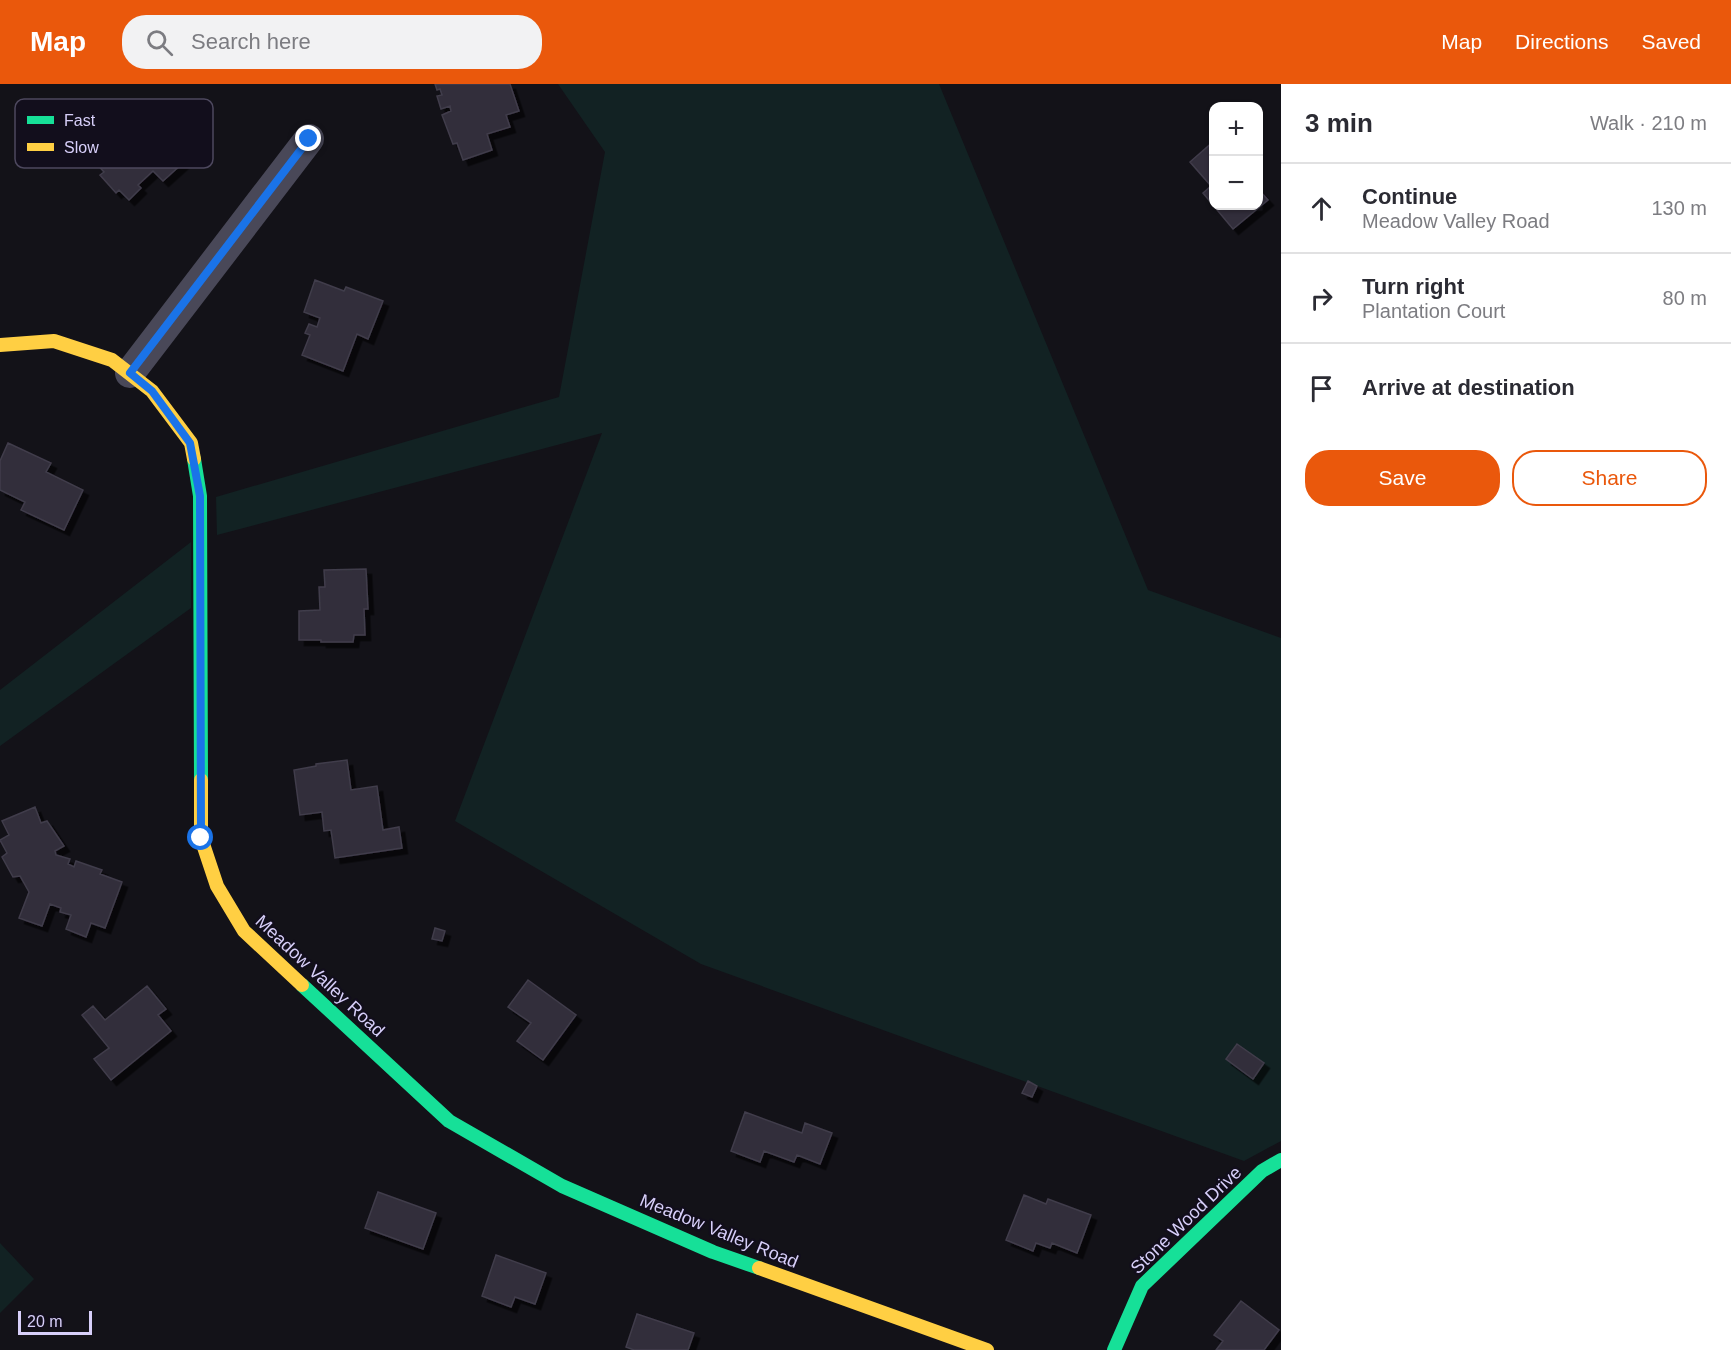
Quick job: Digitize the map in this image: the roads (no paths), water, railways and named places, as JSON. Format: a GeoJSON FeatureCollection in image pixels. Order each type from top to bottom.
{"type":"FeatureCollection","features":[{"type":"Feature","properties":{"kind":"street"},"geometry":{"type":"LineString","coordinates":[[130,373],[309,139]]}},
{"type":"Feature","properties":{"kind":"street","name":"Meadow Valley Road"},"geometry":{"type":"LineString","coordinates":[[0,345],[54,341],[112,360],[152,391],[190,443],[200,496],[201,838],[217,886],[244,931],[449,1121],[562,1186],[713,1252],[987,1350]]}},
{"type":"Feature","properties":{"kind":"street","name":"Stone Wood Drive"},"geometry":{"type":"LineString","coordinates":[[1114,1350],[1142,1286],[1262,1171],[1281,1160]]}}]}
